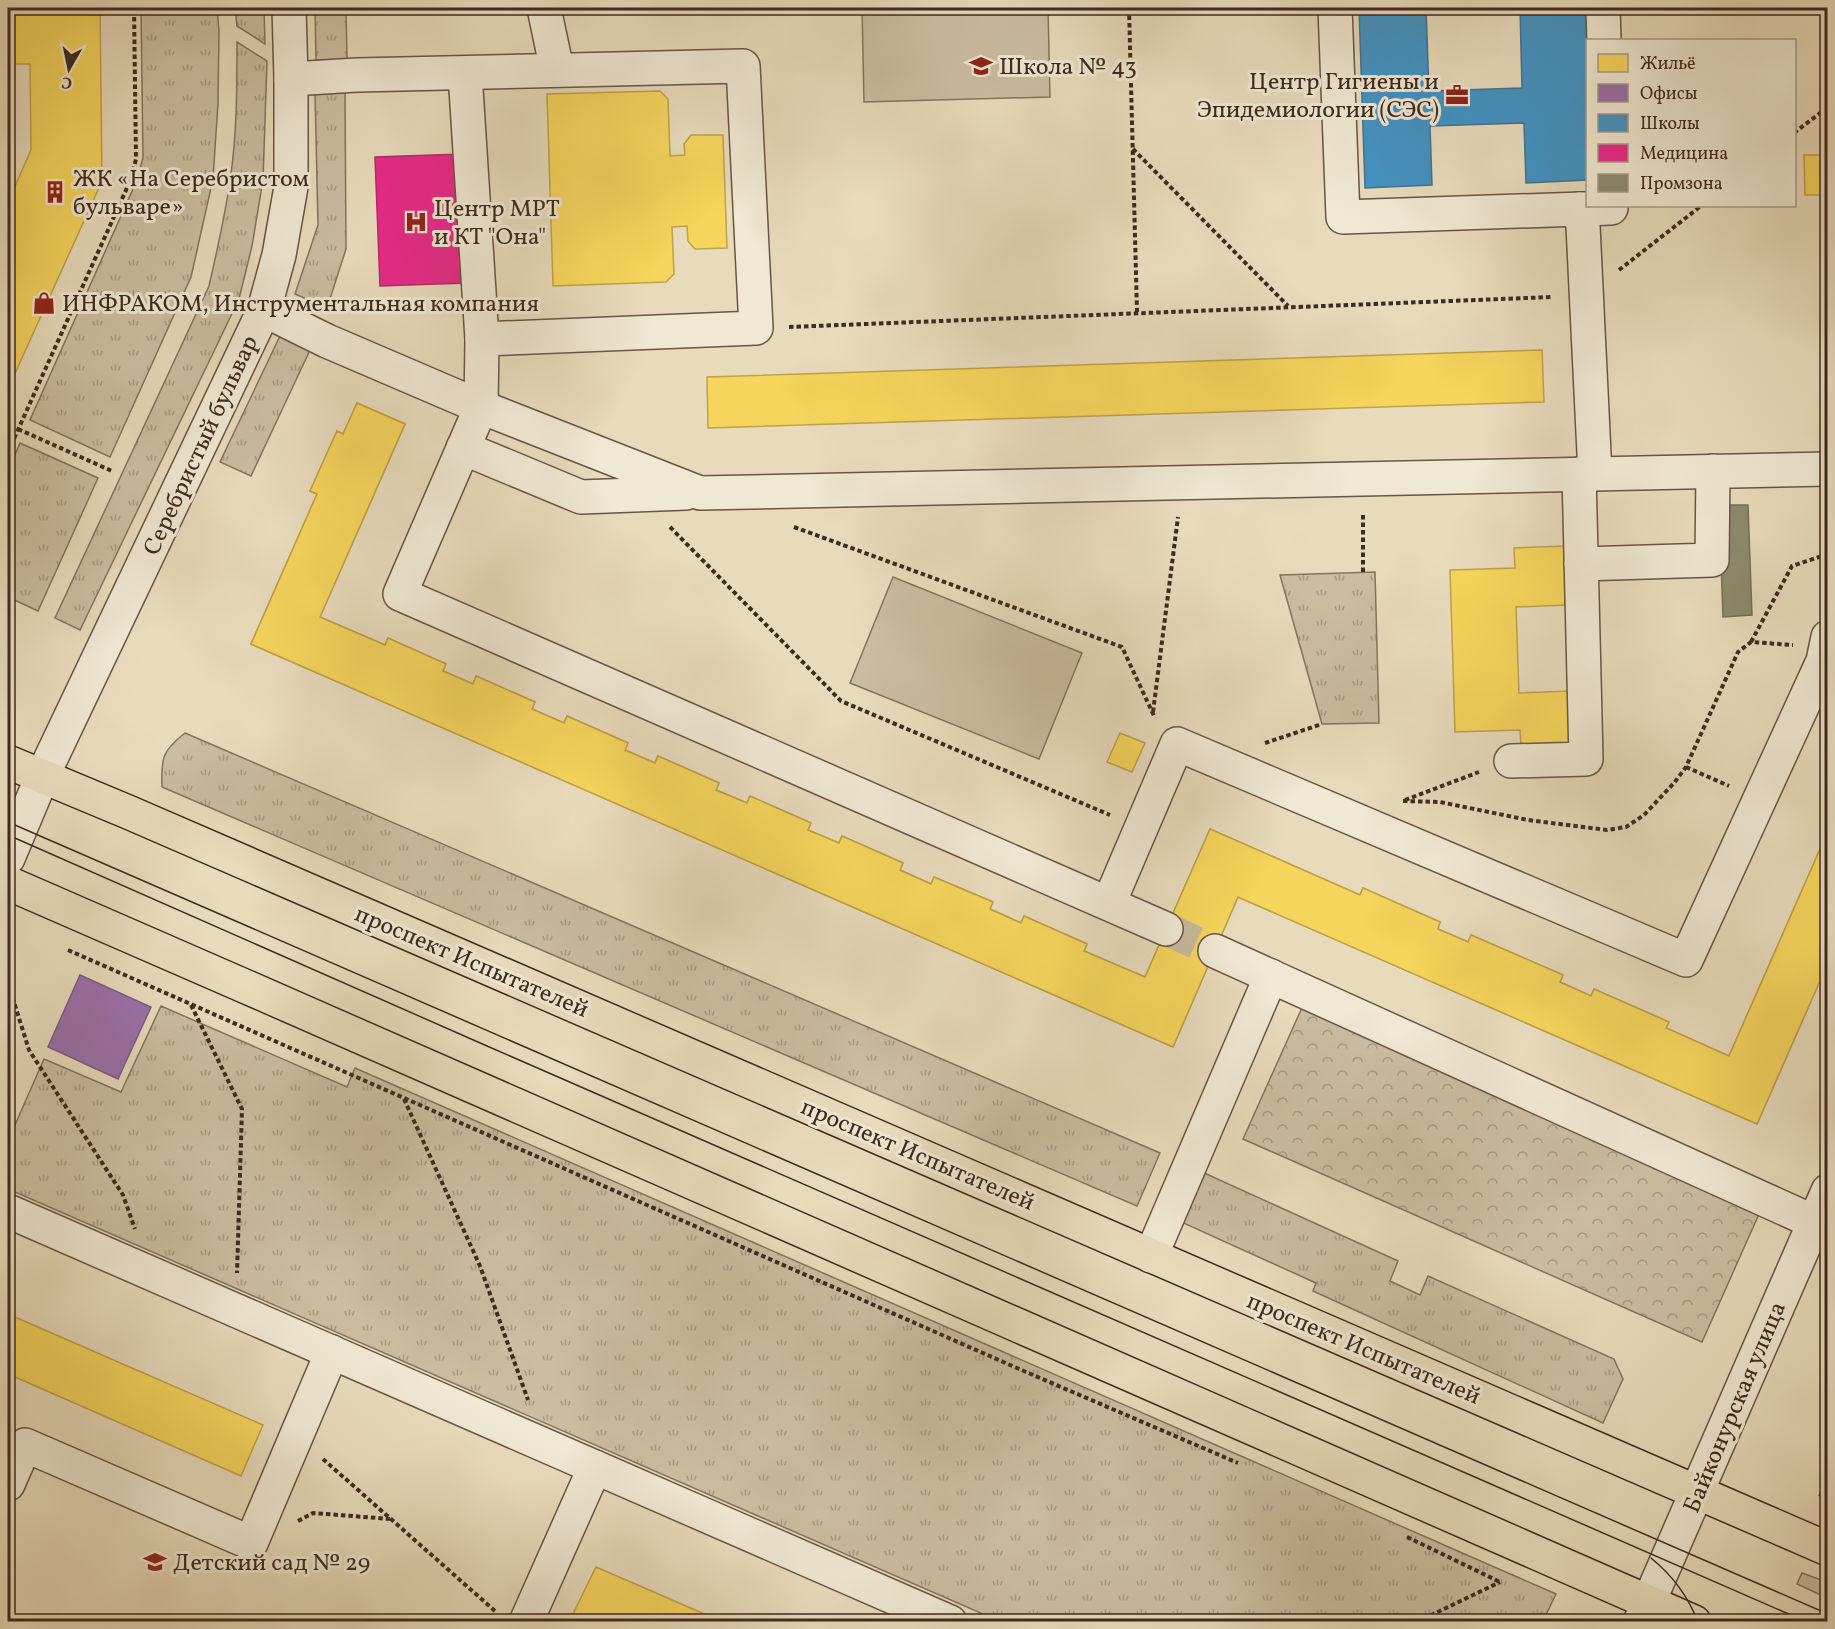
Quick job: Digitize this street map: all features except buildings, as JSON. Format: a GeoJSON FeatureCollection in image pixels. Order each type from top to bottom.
{"type":"FeatureCollection","features":[{"type":"Feature","properties":{"kind":"main road","name":"проспект Испытателей"},"geometry":{"type":"LineString","coordinates":[[8,762],[150,821],[1827,1550]]}},
{"type":"Feature","properties":{"kind":"main road"},"geometry":{"type":"LineString","coordinates":[[8,883],[218,974],[1644,1611],[1694,1622]]}},
{"type":"Feature","properties":{"kind":"street","name":"Серебристый бульвар"},"geometry":{"type":"LineString","coordinates":[[8,858],[42,777],[264,310],[279,255],[291,187],[289,8]]}},
{"type":"Feature","properties":{"kind":"street"},"geometry":{"type":"LineString","coordinates":[[544,8],[557,70]]}},
{"type":"Feature","properties":{"kind":"street"},"geometry":{"type":"LineString","coordinates":[[1335,8],[1342,218],[1595,207]]}},
{"type":"Feature","properties":{"kind":"street"},"geometry":{"type":"LineString","coordinates":[[1603,8],[1605,39]]}},
{"type":"Feature","properties":{"kind":"street"},"geometry":{"type":"LineString","coordinates":[[291,79],[357,75],[743,66],[756,328],[482,339]]}},
{"type":"Feature","properties":{"kind":"street"},"geometry":{"type":"LineString","coordinates":[[465,73],[482,339],[481,408],[400,594],[1167,929]]}},
{"type":"Feature","properties":{"kind":"street"},"geometry":{"type":"LineString","coordinates":[[1510,761],[1586,759],[1581,564],[1587,474],[1587,295],[1583,226],[1595,207]]}},
{"type":"Feature","properties":{"kind":"street"},"geometry":{"type":"LineString","coordinates":[[264,310],[327,341],[481,408],[700,493]]}},
{"type":"Feature","properties":{"kind":"street"},"geometry":{"type":"LineString","coordinates":[[463,448],[581,497],[1827,469]]}},
{"type":"Feature","properties":{"kind":"street"},"geometry":{"type":"LineString","coordinates":[[1581,564],[1712,560],[1713,471]]}},
{"type":"Feature","properties":{"kind":"street"},"geometry":{"type":"LineString","coordinates":[[1109,903],[1177,744],[1686,960],[1826,653]]}},
{"type":"Feature","properties":{"kind":"street"},"geometry":{"type":"LineString","coordinates":[[1215,951],[1814,1222]]}},
{"type":"Feature","properties":{"kind":"street"},"geometry":{"type":"LineString","coordinates":[[1151,1256],[1271,976]]}},
{"type":"Feature","properties":{"kind":"street","name":"Байконурская улица"},"geometry":{"type":"LineString","coordinates":[[1644,1611],[1827,1191]]}},
{"type":"Feature","properties":{"kind":"street"},"geometry":{"type":"LineString","coordinates":[[8,1211],[950,1622]]}},
{"type":"Feature","properties":{"kind":"street"},"geometry":{"type":"LineString","coordinates":[[8,1484],[25,1445],[252,1543],[332,1352]]}},
{"type":"Feature","properties":{"kind":"street"},"geometry":{"type":"LineString","coordinates":[[512,1618],[595,1467]]}},
{"type":"Feature","properties":{"kind":"path"},"geometry":{"type":"LineString","coordinates":[[8,452],[131,179],[136,159],[134,8]]}},
{"type":"Feature","properties":{"kind":"path"},"geometry":{"type":"LineString","coordinates":[[1130,8],[1137,312]]}},
{"type":"Feature","properties":{"kind":"path"},"geometry":{"type":"LineString","coordinates":[[1796,131],[1827,107]]}},
{"type":"Feature","properties":{"kind":"path"},"geometry":{"type":"LineString","coordinates":[[1133,148],[1289,307]]}},
{"type":"Feature","properties":{"kind":"path"},"geometry":{"type":"LineString","coordinates":[[756,328],[1587,295],[1700,207]]}},
{"type":"Feature","properties":{"kind":"path"},"geometry":{"type":"LineString","coordinates":[[18,429],[112,471]]}},
{"type":"Feature","properties":{"kind":"path"},"geometry":{"type":"LineString","coordinates":[[1362,572],[1364,478]]}},
{"type":"Feature","properties":{"kind":"path"},"geometry":{"type":"LineString","coordinates":[[1153,713],[1183,482]]}},
{"type":"Feature","properties":{"kind":"path"},"geometry":{"type":"LineString","coordinates":[[638,494],[841,701],[1141,828]]}},
{"type":"Feature","properties":{"kind":"path"},"geometry":{"type":"LineString","coordinates":[[790,525],[1122,647],[1157,722],[1178,741],[1177,744]]}},
{"type":"Feature","properties":{"kind":"path"},"geometry":{"type":"LineString","coordinates":[[1751,642],[1792,566],[1827,554]]}},
{"type":"Feature","properties":{"kind":"path"},"geometry":{"type":"LineString","coordinates":[[1216,760],[1322,724]]}},
{"type":"Feature","properties":{"kind":"path"},"geometry":{"type":"LineString","coordinates":[[1401,801],[1510,761]]}},
{"type":"Feature","properties":{"kind":"path"},"geometry":{"type":"LineString","coordinates":[[1686,767],[1759,800]]}},
{"type":"Feature","properties":{"kind":"path"},"geometry":{"type":"LineString","coordinates":[[68,950],[1026,1372],[1243,1465]]}},
{"type":"Feature","properties":{"kind":"path"},"geometry":{"type":"LineString","coordinates":[[8,983],[29,1050],[123,1195],[139,1240],[135,1267]]}},
{"type":"Feature","properties":{"kind":"path"},"geometry":{"type":"LineString","coordinates":[[191,1004],[242,1109],[236,1310]]}},
{"type":"Feature","properties":{"kind":"path"},"geometry":{"type":"LineString","coordinates":[[404,1097],[480,1266],[535,1419],[533,1439]]}},
{"type":"Feature","properties":{"kind":"path"},"geometry":{"type":"LineString","coordinates":[[297,1436],[391,1519],[512,1618]]}},
{"type":"Feature","properties":{"kind":"path"},"geometry":{"type":"LineString","coordinates":[[1819,1494],[1827,1497]]}},
{"type":"Feature","properties":{"kind":"path"},"geometry":{"type":"LineString","coordinates":[[252,1543],[313,1513],[391,1519]]}},
{"type":"Feature","properties":{"kind":"path"},"geometry":{"type":"LineString","coordinates":[[1406,1536],[1500,1582],[1417,1622]]}},
{"type":"Feature","properties":{"kind":"green space"},"geometry":{"type":"Polygon","coordinates":[[[141,8],[217,8],[218,103],[213,179],[191,277],[110,457],[30,420],[137,180],[143,158],[141,8]]]}},
{"type":"Feature","properties":{"kind":"green space"},"geometry":{"type":"Polygon","coordinates":[[[235,8],[264,8],[265,44],[237,26],[235,8]]]}},
{"type":"Feature","properties":{"kind":"green space"},"geometry":{"type":"Polygon","coordinates":[[[315,8],[346,8],[347,60],[316,60],[315,8]]]}},
{"type":"Feature","properties":{"kind":"green space"},"geometry":{"type":"Polygon","coordinates":[[[862,8],[1048,8],[1050,97],[864,102],[862,8]]]}},
{"type":"Feature","properties":{"kind":"green space"},"geometry":{"type":"Polygon","coordinates":[[[237,42],[267,61],[263,180],[252,246],[239,299],[80,630],[55,618],[209,286],[232,164],[236,112],[237,42]]]}},
{"type":"Feature","properties":{"kind":"green space"},"geometry":{"type":"Polygon","coordinates":[[[345,89],[346,249],[327,308],[295,294],[318,225],[315,93],[345,89]]]}},
{"type":"Feature","properties":{"kind":"green space"},"geometry":{"type":"Polygon","coordinates":[[[280,336],[310,350],[251,476],[220,462],[280,336]]]}},
{"type":"Feature","properties":{"kind":"green space"},"geometry":{"type":"Polygon","coordinates":[[[20,443],[98,478],[38,611],[8,597],[8,471],[20,443]]]}},
{"type":"Feature","properties":{"kind":"green space"},"geometry":{"type":"Polygon","coordinates":[[[1375,572],[1379,723],[1322,724],[1280,575],[1375,572]]]}},
{"type":"Feature","properties":{"kind":"green space"},"geometry":{"type":"Polygon","coordinates":[[[893,577],[1082,653],[1039,759],[850,683],[893,577]]]}},
{"type":"Feature","properties":{"kind":"green space"},"geometry":{"type":"Polygon","coordinates":[[[185,733],[1160,1153],[1137,1206],[162,787],[164,756],[167,750],[185,733]]]}},
{"type":"Feature","properties":{"kind":"green space"},"geometry":{"type":"Polygon","coordinates":[[[1305,1001],[1763,1205],[1702,1342],[1243,1139],[1305,1001]]]}},
{"type":"Feature","properties":{"kind":"green space"},"geometry":{"type":"Polygon","coordinates":[[[161,1006],[347,1087],[355,1068],[1556,1594],[1543,1621],[999,1621],[8,1189],[8,1141],[44,1059],[121,1092],[161,1006]]]}},
{"type":"Feature","properties":{"kind":"green space"},"geometry":{"type":"Polygon","coordinates":[[[1202,1172],[1398,1261],[1390,1281],[1420,1295],[1428,1276],[1614,1359],[1623,1379],[1603,1423],[1313,1291],[1316,1283],[1179,1221],[1202,1172]]]}},
{"type":"Feature","properties":{"kind":"green space"},"geometry":{"type":"Polygon","coordinates":[[[1802,1573],[1827,1582],[1827,1598],[1797,1584],[1802,1573]]]}},
{"type":"Feature","properties":{"kind":"tunnel"},"geometry":{"type":"LineString","coordinates":[[1166,929],[1215,951]]}},
{"type":"Feature","properties":{"kind":"tram line"},"geometry":{"type":"LineString","coordinates":[[8,822],[1828,1614]]}},
{"type":"Feature","properties":{"kind":"tram line"},"geometry":{"type":"LineString","coordinates":[[8,835],[1807,1622]]}},
{"type":"Feature","properties":{"kind":"tram line"},"geometry":{"type":"LineString","coordinates":[[1651,1558],[1679,1587],[1698,1622]]}},
{"type":"Feature","properties":{"kind":"place","name":"Школа № 43"},"geometry":{"type":"Point","coordinates":[981,66]}},
{"type":"Feature","properties":{"kind":"place","name":"Центр Гигиены и Эпидемиологии (СЭС)"},"geometry":{"type":"Point","coordinates":[1457,95]}},
{"type":"Feature","properties":{"kind":"place","name":"ЖК «На Серебристом бульваре»"},"geometry":{"type":"Point","coordinates":[55,192]}},
{"type":"Feature","properties":{"kind":"place","name":"Центр МРТ и КТ \"Она\""},"geometry":{"type":"Point","coordinates":[416,222]}},
{"type":"Feature","properties":{"kind":"place","name":"ИНФРАКОМ, Инструментальная компания"},"geometry":{"type":"Point","coordinates":[44,303]}},
{"type":"Feature","properties":{"kind":"place","name":"Детский сад № 29"},"geometry":{"type":"Point","coordinates":[155,1562]}}]}
